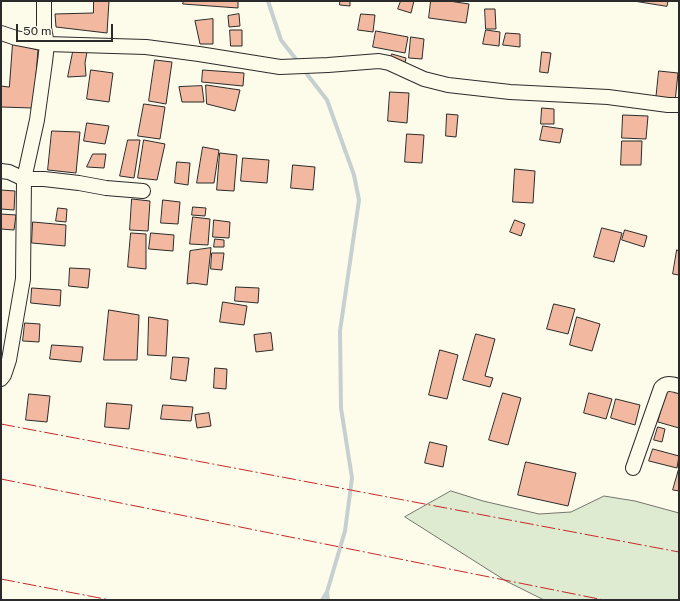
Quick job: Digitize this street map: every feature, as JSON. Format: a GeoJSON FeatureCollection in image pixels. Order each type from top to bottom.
{"type":"FeatureCollection","features":[{"type":"Feature","properties":{"kind":"street"},"geometry":{"type":"LineString","coordinates":[[1,379],[4,375],[9,360],[23,279],[24,179],[37,120],[45,62],[47,44],[44,28],[44,1]]}},
{"type":"Feature","properties":{"kind":"street"},"geometry":{"type":"LineString","coordinates":[[1,33],[16,38],[47,44],[146,47],[280,67],[379,61],[389,63],[424,78],[448,85],[510,92],[608,97],[668,105],[679,105]]}},
{"type":"Feature","properties":{"kind":"street"},"geometry":{"type":"LineString","coordinates":[[1,172],[9,172],[24,179],[44,179],[106,188],[143,191]]}},
{"type":"Feature","properties":{"kind":"street"},"geometry":{"type":"LineString","coordinates":[[633,468],[661,388],[667,384],[679,386]]}},
{"type":"Feature","properties":{"kind":"green space"},"geometry":{"type":"Polygon","coordinates":[[[451,491],[483,501],[539,514],[571,512],[604,496],[635,501],[679,513],[679,600],[544,600],[506,581],[405,517],[451,491]]]}},
{"type":"Feature","properties":{"kind":"building"},"geometry":{"type":"Polygon","coordinates":[[[94,1],[109,1],[107,33],[56,27],[55,14],[93,13],[94,1]]]}},
{"type":"Feature","properties":{"kind":"building"},"geometry":{"type":"Polygon","coordinates":[[[184,1],[238,1],[238,8],[183,4],[184,1]]]}},
{"type":"Feature","properties":{"kind":"building"},"geometry":{"type":"Polygon","coordinates":[[[340,1],[350,1],[350,6],[340,5],[340,1]]]}},
{"type":"Feature","properties":{"kind":"building"},"geometry":{"type":"Polygon","coordinates":[[[401,1],[414,1],[411,13],[398,9],[401,1]]]}},
{"type":"Feature","properties":{"kind":"building"},"geometry":{"type":"Polygon","coordinates":[[[431,1],[449,1],[469,4],[466,23],[429,18],[431,1]]]}},
{"type":"Feature","properties":{"kind":"building"},"geometry":{"type":"Polygon","coordinates":[[[634,1],[668,1],[667,6],[634,1]]]}},
{"type":"Feature","properties":{"kind":"building"},"geometry":{"type":"Polygon","coordinates":[[[485,9],[495,9],[496,29],[486,29],[485,9]]]}},
{"type":"Feature","properties":{"kind":"building"},"geometry":{"type":"Polygon","coordinates":[[[239,14],[240,26],[229,27],[228,16],[239,14]]]}},
{"type":"Feature","properties":{"kind":"building"},"geometry":{"type":"Polygon","coordinates":[[[361,14],[375,15],[373,32],[358,30],[361,14]]]}},
{"type":"Feature","properties":{"kind":"building"},"geometry":{"type":"Polygon","coordinates":[[[213,19],[213,44],[200,44],[195,21],[213,19]]]}},
{"type":"Feature","properties":{"kind":"building"},"geometry":{"type":"Polygon","coordinates":[[[230,30],[242,30],[242,46],[231,46],[230,30]]]}},
{"type":"Feature","properties":{"kind":"building"},"geometry":{"type":"Polygon","coordinates":[[[486,30],[500,32],[499,46],[483,44],[486,30]]]}},
{"type":"Feature","properties":{"kind":"building"},"geometry":{"type":"Polygon","coordinates":[[[376,31],[408,37],[405,53],[373,47],[376,31]]]}},
{"type":"Feature","properties":{"kind":"building"},"geometry":{"type":"Polygon","coordinates":[[[506,33],[520,34],[520,47],[503,45],[506,33]]]}},
{"type":"Feature","properties":{"kind":"building"},"geometry":{"type":"Polygon","coordinates":[[[411,37],[424,39],[422,59],[409,58],[411,37]]]}},
{"type":"Feature","properties":{"kind":"building"},"geometry":{"type":"Polygon","coordinates":[[[13,43],[38,50],[34,101],[32,108],[1,107],[1,86],[9,87],[13,43]]]}},
{"type":"Feature","properties":{"kind":"building"},"geometry":{"type":"Polygon","coordinates":[[[74,47],[87,52],[85,63],[86,76],[68,77],[74,47]]]}},
{"type":"Feature","properties":{"kind":"building"},"geometry":{"type":"Polygon","coordinates":[[[542,52],[551,53],[548,73],[540,72],[542,52]]]}},
{"type":"Feature","properties":{"kind":"building"},"geometry":{"type":"Polygon","coordinates":[[[392,54],[406,58],[404,67],[389,62],[392,54]]]}},
{"type":"Feature","properties":{"kind":"building"},"geometry":{"type":"Polygon","coordinates":[[[155,60],[172,62],[166,104],[149,101],[155,60]]]}},
{"type":"Feature","properties":{"kind":"building"},"geometry":{"type":"Polygon","coordinates":[[[91,70],[113,73],[109,102],[87,99],[91,70]]]}},
{"type":"Feature","properties":{"kind":"building"},"geometry":{"type":"Polygon","coordinates":[[[203,70],[244,73],[243,86],[202,82],[203,70]]]}},
{"type":"Feature","properties":{"kind":"building"},"geometry":{"type":"Polygon","coordinates":[[[659,71],[678,73],[675,102],[656,100],[659,71]]]}},
{"type":"Feature","properties":{"kind":"building"},"geometry":{"type":"Polygon","coordinates":[[[206,85],[240,90],[235,111],[207,104],[206,85]]]}},
{"type":"Feature","properties":{"kind":"building"},"geometry":{"type":"Polygon","coordinates":[[[202,86],[204,102],[182,102],[179,87],[202,86]]]}},
{"type":"Feature","properties":{"kind":"building"},"geometry":{"type":"Polygon","coordinates":[[[390,92],[409,93],[407,123],[388,121],[390,92]]]}},
{"type":"Feature","properties":{"kind":"building"},"geometry":{"type":"Polygon","coordinates":[[[144,104],[165,107],[160,139],[138,136],[144,104]]]}},
{"type":"Feature","properties":{"kind":"building"},"geometry":{"type":"Polygon","coordinates":[[[542,108],[554,109],[554,124],[541,124],[542,108]]]}},
{"type":"Feature","properties":{"kind":"building"},"geometry":{"type":"Polygon","coordinates":[[[447,114],[458,115],[456,137],[446,136],[447,114]]]}},
{"type":"Feature","properties":{"kind":"building"},"geometry":{"type":"Polygon","coordinates":[[[623,115],[648,116],[646,139],[622,138],[623,115]]]}},
{"type":"Feature","properties":{"kind":"building"},"geometry":{"type":"Polygon","coordinates":[[[87,123],[109,126],[105,144],[84,141],[87,123]]]}},
{"type":"Feature","properties":{"kind":"building"},"geometry":{"type":"Polygon","coordinates":[[[543,126],[563,129],[560,143],[540,140],[543,126]]]}},
{"type":"Feature","properties":{"kind":"building"},"geometry":{"type":"Polygon","coordinates":[[[52,131],[80,132],[76,173],[48,170],[52,131]]]}},
{"type":"Feature","properties":{"kind":"building"},"geometry":{"type":"Polygon","coordinates":[[[407,134],[424,135],[422,163],[405,162],[407,134]]]}},
{"type":"Feature","properties":{"kind":"building"},"geometry":{"type":"Polygon","coordinates":[[[128,140],[140,140],[134,178],[120,176],[128,140]]]}},
{"type":"Feature","properties":{"kind":"building"},"geometry":{"type":"Polygon","coordinates":[[[144,140],[165,144],[157,180],[138,178],[144,140]]]}},
{"type":"Feature","properties":{"kind":"building"},"geometry":{"type":"Polygon","coordinates":[[[622,141],[642,141],[641,165],[621,165],[622,141]]]}},
{"type":"Feature","properties":{"kind":"building"},"geometry":{"type":"Polygon","coordinates":[[[203,147],[219,150],[214,183],[197,183],[203,147]]]}},
{"type":"Feature","properties":{"kind":"building"},"geometry":{"type":"Polygon","coordinates":[[[220,153],[237,155],[234,191],[217,190],[220,153]]]}},
{"type":"Feature","properties":{"kind":"building"},"geometry":{"type":"Polygon","coordinates":[[[93,154],[106,154],[104,168],[87,167],[93,154]]]}},
{"type":"Feature","properties":{"kind":"building"},"geometry":{"type":"Polygon","coordinates":[[[243,158],[269,160],[267,183],[241,181],[243,158]]]}},
{"type":"Feature","properties":{"kind":"building"},"geometry":{"type":"Polygon","coordinates":[[[177,162],[190,163],[188,185],[175,183],[177,162]]]}},
{"type":"Feature","properties":{"kind":"building"},"geometry":{"type":"Polygon","coordinates":[[[293,165],[315,167],[313,190],[291,188],[293,165]]]}},
{"type":"Feature","properties":{"kind":"building"},"geometry":{"type":"Polygon","coordinates":[[[515,169],[535,171],[533,203],[513,202],[515,169]]]}},
{"type":"Feature","properties":{"kind":"building"},"geometry":{"type":"Polygon","coordinates":[[[1,190],[15,191],[14,210],[1,209],[1,190]]]}},
{"type":"Feature","properties":{"kind":"building"},"geometry":{"type":"Polygon","coordinates":[[[132,199],[150,201],[148,231],[130,230],[132,199]]]}},
{"type":"Feature","properties":{"kind":"building"},"geometry":{"type":"Polygon","coordinates":[[[163,200],[180,202],[178,224],[161,223],[163,200]]]}},
{"type":"Feature","properties":{"kind":"building"},"geometry":{"type":"Polygon","coordinates":[[[193,207],[206,208],[205,216],[192,215],[193,207]]]}},
{"type":"Feature","properties":{"kind":"building"},"geometry":{"type":"Polygon","coordinates":[[[58,208],[67,209],[66,222],[56,221],[58,208]]]}},
{"type":"Feature","properties":{"kind":"building"},"geometry":{"type":"Polygon","coordinates":[[[1,214],[16,215],[14,230],[1,229],[1,214]]]}},
{"type":"Feature","properties":{"kind":"building"},"geometry":{"type":"Polygon","coordinates":[[[193,217],[210,219],[208,245],[190,244],[193,217]]]}},
{"type":"Feature","properties":{"kind":"building"},"geometry":{"type":"Polygon","coordinates":[[[214,220],[230,222],[229,238],[213,237],[214,220]]]}},
{"type":"Feature","properties":{"kind":"building"},"geometry":{"type":"Polygon","coordinates":[[[515,220],[525,224],[521,236],[510,232],[515,220]]]}},
{"type":"Feature","properties":{"kind":"building"},"geometry":{"type":"Polygon","coordinates":[[[33,222],[66,225],[65,246],[32,243],[33,222]]]}},
{"type":"Feature","properties":{"kind":"building"},"geometry":{"type":"Polygon","coordinates":[[[602,228],[622,233],[614,262],[594,257],[602,228]]]}},
{"type":"Feature","properties":{"kind":"building"},"geometry":{"type":"Polygon","coordinates":[[[625,230],[647,236],[644,247],[622,240],[625,230]]]}},
{"type":"Feature","properties":{"kind":"building"},"geometry":{"type":"Polygon","coordinates":[[[131,233],[146,234],[146,269],[128,267],[131,233]]]}},
{"type":"Feature","properties":{"kind":"building"},"geometry":{"type":"Polygon","coordinates":[[[151,233],[174,235],[173,251],[149,249],[151,233]]]}},
{"type":"Feature","properties":{"kind":"building"},"geometry":{"type":"Polygon","coordinates":[[[215,239],[224,240],[224,247],[214,247],[215,239]]]}},
{"type":"Feature","properties":{"kind":"building"},"geometry":{"type":"Polygon","coordinates":[[[211,248],[207,285],[193,283],[187,284],[190,251],[211,248]]]}},
{"type":"Feature","properties":{"kind":"building"},"geometry":{"type":"Polygon","coordinates":[[[677,250],[679,251],[679,275],[673,274],[677,250]]]}},
{"type":"Feature","properties":{"kind":"building"},"geometry":{"type":"Polygon","coordinates":[[[212,253],[224,253],[222,270],[211,269],[212,253]]]}},
{"type":"Feature","properties":{"kind":"building"},"geometry":{"type":"Polygon","coordinates":[[[70,268],[90,269],[88,288],[69,286],[70,268]]]}},
{"type":"Feature","properties":{"kind":"building"},"geometry":{"type":"Polygon","coordinates":[[[236,287],[259,288],[258,303],[235,301],[236,287]]]}},
{"type":"Feature","properties":{"kind":"building"},"geometry":{"type":"Polygon","coordinates":[[[32,288],[61,290],[60,306],[31,303],[32,288]]]}},
{"type":"Feature","properties":{"kind":"building"},"geometry":{"type":"Polygon","coordinates":[[[223,302],[247,306],[244,325],[220,322],[223,302]]]}},
{"type":"Feature","properties":{"kind":"building"},"geometry":{"type":"Polygon","coordinates":[[[554,304],[575,309],[568,334],[547,329],[554,304]]]}},
{"type":"Feature","properties":{"kind":"building"},"geometry":{"type":"Polygon","coordinates":[[[109,310],[139,315],[137,360],[104,360],[109,310]]]}},
{"type":"Feature","properties":{"kind":"building"},"geometry":{"type":"Polygon","coordinates":[[[149,317],[168,320],[166,356],[148,355],[149,317]]]}},
{"type":"Feature","properties":{"kind":"building"},"geometry":{"type":"Polygon","coordinates":[[[577,317],[600,324],[592,351],[570,345],[577,317]]]}},
{"type":"Feature","properties":{"kind":"building"},"geometry":{"type":"Polygon","coordinates":[[[25,323],[40,324],[39,342],[23,341],[25,323]]]}},
{"type":"Feature","properties":{"kind":"building"},"geometry":{"type":"Polygon","coordinates":[[[271,333],[273,350],[256,352],[254,335],[271,333]]]}},
{"type":"Feature","properties":{"kind":"building"},"geometry":{"type":"Polygon","coordinates":[[[476,334],[495,339],[485,376],[493,378],[490,387],[463,380],[476,334]]]}},
{"type":"Feature","properties":{"kind":"building"},"geometry":{"type":"Polygon","coordinates":[[[52,345],[83,347],[81,362],[50,359],[52,345]]]}},
{"type":"Feature","properties":{"kind":"building"},"geometry":{"type":"Polygon","coordinates":[[[440,350],[458,355],[447,399],[429,395],[440,350]]]}},
{"type":"Feature","properties":{"kind":"building"},"geometry":{"type":"Polygon","coordinates":[[[173,357],[189,358],[186,381],[171,379],[173,357]]]}},
{"type":"Feature","properties":{"kind":"building"},"geometry":{"type":"Polygon","coordinates":[[[215,368],[227,369],[226,389],[214,388],[215,368]]]}},
{"type":"Feature","properties":{"kind":"building"},"geometry":{"type":"Polygon","coordinates":[[[668,387],[679,390],[679,428],[658,422],[668,387]]]}},
{"type":"Feature","properties":{"kind":"building"},"geometry":{"type":"Polygon","coordinates":[[[503,393],[521,398],[508,445],[489,440],[503,393]]]}},
{"type":"Feature","properties":{"kind":"building"},"geometry":{"type":"Polygon","coordinates":[[[589,393],[612,399],[606,419],[584,413],[589,393]]]}},
{"type":"Feature","properties":{"kind":"building"},"geometry":{"type":"Polygon","coordinates":[[[29,394],[50,396],[47,422],[26,420],[29,394]]]}},
{"type":"Feature","properties":{"kind":"building"},"geometry":{"type":"Polygon","coordinates":[[[616,399],[640,405],[635,425],[611,418],[616,399]]]}},
{"type":"Feature","properties":{"kind":"building"},"geometry":{"type":"Polygon","coordinates":[[[107,403],[132,405],[129,429],[105,427],[107,403]]]}},
{"type":"Feature","properties":{"kind":"building"},"geometry":{"type":"Polygon","coordinates":[[[163,405],[193,407],[191,421],[161,419],[163,405]]]}},
{"type":"Feature","properties":{"kind":"building"},"geometry":{"type":"Polygon","coordinates":[[[209,413],[211,426],[197,428],[195,415],[209,413]]]}},
{"type":"Feature","properties":{"kind":"building"},"geometry":{"type":"Polygon","coordinates":[[[658,427],[665,429],[662,442],[654,440],[658,427]]]}},
{"type":"Feature","properties":{"kind":"building"},"geometry":{"type":"Polygon","coordinates":[[[430,442],[447,446],[443,467],[425,463],[430,442]]]}},
{"type":"Feature","properties":{"kind":"building"},"geometry":{"type":"Polygon","coordinates":[[[653,449],[679,456],[677,468],[649,461],[653,449]]]}},
{"type":"Feature","properties":{"kind":"building"},"geometry":{"type":"Polygon","coordinates":[[[526,462],[576,473],[568,506],[518,495],[526,462]]]}},
{"type":"Feature","properties":{"kind":"building"},"geometry":{"type":"Polygon","coordinates":[[[679,468],[679,491],[673,490],[679,468]]]}},
{"type":"Feature","properties":{"kind":"waterway"},"geometry":{"type":"LineString","coordinates":[[268,1],[281,40],[299,63]]}},
{"type":"Feature","properties":{"kind":"waterway"},"geometry":{"type":"LineString","coordinates":[[303,69],[327,100],[354,175],[359,200],[340,331],[341,408],[352,478],[345,531],[327,592],[322,600]]}},
{"type":"Feature","properties":{"kind":"waterway"},"geometry":{"type":"LineString","coordinates":[[327,592],[328,600]]}},
{"type":"Feature","properties":{"kind":"power"},"geometry":{"type":"LineString","coordinates":[[1,424],[679,552]]}},
{"type":"Feature","properties":{"kind":"power"},"geometry":{"type":"LineString","coordinates":[[1,479],[604,600]]}},
{"type":"Feature","properties":{"kind":"power"},"geometry":{"type":"LineString","coordinates":[[1,579],[110,600]]}}]}
